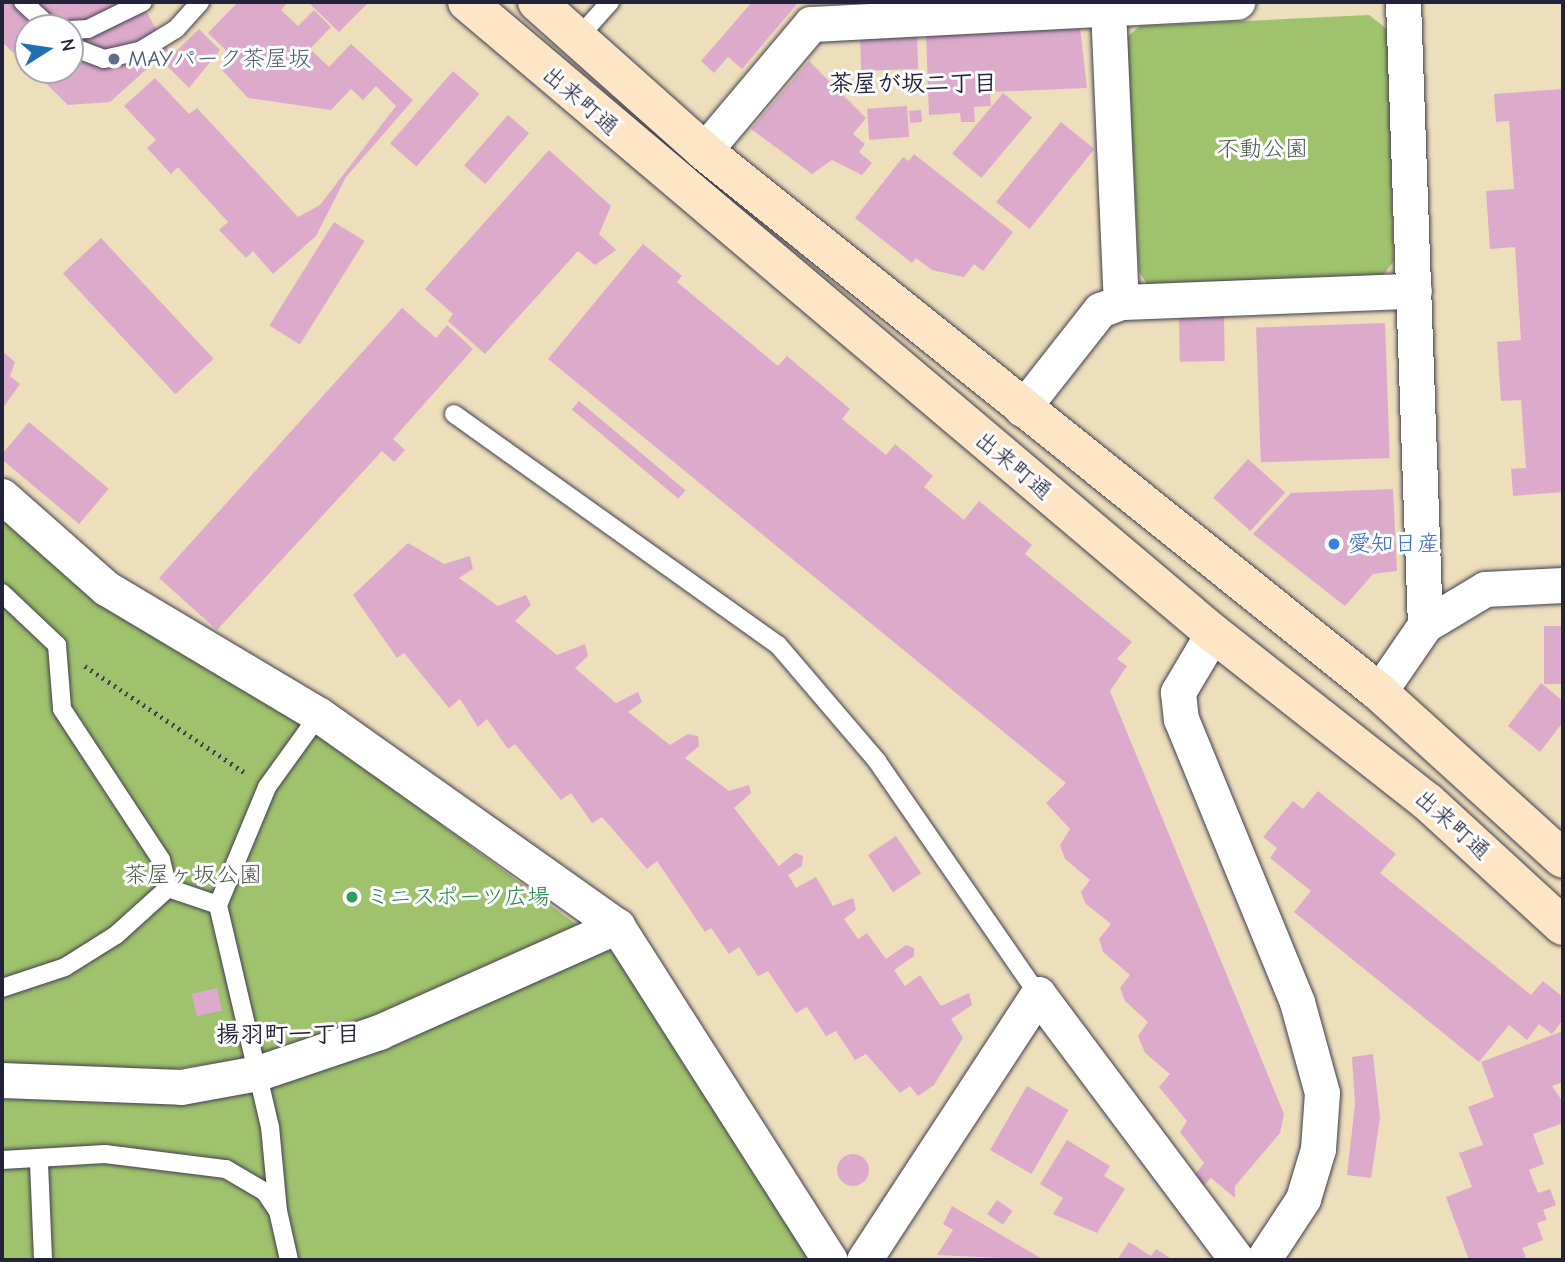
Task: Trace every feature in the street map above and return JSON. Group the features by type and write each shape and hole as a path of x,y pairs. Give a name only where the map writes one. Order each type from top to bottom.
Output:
{"main road":[{"name":"出来町通","path":"467,2 1213,634 1428,802 1563,926"},
{"name":"出来町通","path":"537,2 704,151 1022,409 1379,692 1563,859"}],"street":[{"path":"704,151 811,24 1237,2"},
{"path":"1403,2 1425,625"},
{"path":"1108,8 1121,302"},
{"path":"1022,409 1100,310 1121,302 1414,290"},
{"path":"2,496 106,588 319,715 617,926 830,1260"},
{"path":"1379,692 1425,625 1485,589 1563,585"},
{"path":"1213,634 1178,692 1181,719 1297,1002 1322,1093 1318,1149 1303,1199 1263,1260"},
{"path":"2,1080 181,1087 258,1073 379,1032 617,926"},
{"path":"864,1260 888,1228 1038,994 1237,1260"}],"lane":[{"path":"23,2 36,14"},
{"path":"84,29 142,2"},
{"path":"84,52 104,60 140,51 176,29 200,2"},
{"path":"577,39 610,2"},
{"path":"454,414 778,645 877,761 1038,994"},
{"path":"2,593 57,645 62,709 161,860 168,888"},
{"path":"289,1260 278,1210 258,1073 218,905 267,787 319,715"},
{"path":"168,888 218,905"},
{"path":"2,988 65,967 116,935 168,888"},
{"path":"2,1160 39,1163 105,1154 226,1169 265,1192 278,1210"},
{"path":"39,1163 43,1260"}],"path":[{"path":"57,645 267,787"}],"green space":[{"name":"不動公園","path":"1369,15 1388,30 1394,261 1383,275 1147,284 1139,272 1127,37 1140,26"},
{"name":"茶屋ヶ坂公園","path":"2,512 288,711 577,925 359,1022 243,1059 154,1072 2,1066"},
{"path":"603,949 623,955 811,1260 2,1260 2,1095 190,1101 255,1091 363,1055"}],"building":[{"name":"MAYパーク茶屋坂","path":"2,2 141,2 168,50 110,102 68,105 46,84 84,84 84,14 14,14 14,54 2,42"},
{"path":"238,2 288,2 281,10 298,26 314,10 331,27 310,49 329,67 351,44 413,100 346,177 316,236 273,274 253,251 246,258 219,230 228,222 178,167 171,174 147,148 156,140 124,106 155,78 189,114 197,108 298,217 320,205 396,106 376,86 363,100 351,89 331,110 248,98 222,70 231,55 208,33"},
{"path":"308,2 369,2 339,32"},
{"path":"752,2 797,4 742,69 728,57 714,73 701,61"},
{"path":"1080,28 1087,88 990,92 991,106 974,107 975,122 961,122 960,113 929,115 926,34"},
{"path":"199,29 220,50 189,88 164,63"},
{"path":"917,35 918,69 861,71 860,37"},
{"path":"809,61 866,118 853,134 865,144 859,152 872,163 862,175 832,160 812,174 751,129"},
{"path":"453,71 479,94 416,166 390,143"},
{"path":"1563,89 1563,492 1513,496 1511,469 1526,468 1521,400 1501,401 1497,342 1521,340 1515,247 1490,249 1486,191 1514,189 1509,121 1496,122 1494,94"},
{"path":"1003,93 1032,117 981,178 952,154"},
{"path":"907,106 909,137 869,140 867,109"},
{"path":"921,110 922,122 910,123 909,111"},
{"path":"508,115 529,133 485,184 464,166"},
{"path":"1061,122 1094,149 1030,229 996,202"},
{"path":"549,150 611,206 599,234 616,250 595,265 578,251 485,354 448,321 453,314 425,289"},
{"path":"914,154 1013,232 983,271 974,264 964,277 932,270 916,258 912,263 855,218 903,157 909,161"},
{"path":"334,222 365,241 300,345 269,325"},
{"path":"101,238 214,359 175,394 63,273"},
{"path":"643,244 682,276 677,282 778,366 787,356 850,409 842,419 886,455 895,444 933,476 924,487 964,520 979,501 1032,545 1025,554 1132,642 1117,659 1127,666 1110,691 1284,1114 1280,1133 1235,1186 1235,1198 1211,1178 1202,1187 1194,1176 1204,1163 1180,1132 1187,1121 1159,1087 1170,1074 1145,1053 1138,1036 1148,1022 1125,1001 1120,988 1130,975 1103,952 1099,939 1111,924 1085,903 1081,892 1090,880 1065,859 1060,845 1070,829 1046,803 1066,783 548,359"},
{"path":"402,308 436,338 447,325 473,349 393,439 405,450 394,462 382,451 217,630 159,578"},
{"path":"1224,316 1225,361 1180,362 1179,317"},
{"path":"1385,323 1390,458 1261,462 1256,328"},
{"path":"2,351 15,362 10,376 20,384 2,409"},
{"path":"579,401 685,490 678,499 572,409"},
{"path":"29,422 109,489 79,524 2,459 2,454"},
{"path":"1248,459 1285,492 1250,531 1213,498"},
{"path":"1393,489 1397,571 1373,574 1345,606 1253,534 1291,493"},
{"path":"408,543 444,564 470,556 473,569 459,578 498,606 526,595 531,605 515,621 557,655 585,644 588,656 575,668 616,703 638,692 642,702 628,712 670,745 688,734 698,736 699,746 685,758 729,791 749,785 751,793 734,808 779,866 795,853 803,856 802,866 788,875 796,888 816,877 833,906 853,898 856,910 844,919 858,939 867,933 886,959 906,945 914,948 914,956 894,970 905,986 920,975 941,1006 969,993 972,1005 951,1019 963,1038 934,1085 918,1096 910,1086 900,1093 866,1054 855,1060 836,1031 826,1036 807,1007 796,1013 768,971 758,976 739,947 729,954 711,928 705,932 657,861 647,869 602,817 592,823 571,793 561,800 515,744 508,749 487,719 478,727 460,699 449,708 404,653 397,658 353,595"},
{"path":"1544,626 1563,626 1563,684 1544,684"},
{"path":"1541,683 1563,701 1563,722 1540,752 1508,726"},
{"path":"1318,791 1396,854 1380,873 1531,995 1543,981 1563,997 1563,1020 1552,1034 1539,1024 1527,1040 1509,1025 1479,1062 1294,912 1311,891 1270,858 1277,848 1263,837 1293,801 1303,809"},
{"path":"896,836 921,873 893,892 868,855"},
{"path":"217,988 222,1010 197,1016 192,994"},
{"path":"1563,1031 1563,1082 1552,1086 1563,1102 1563,1123 1533,1134 1544,1164 1529,1170 1538,1193 1550,1189 1556,1205 1543,1210 1547,1220 1537,1223 1543,1240 1522,1248 1526,1257 1518,1260 1469,1260 1446,1197 1472,1187 1459,1153 1483,1145 1468,1107 1494,1097 1481,1062"},
{"path":"1373,1054 1380,1118 1371,1178 1347,1175 1355,1104 1352,1057"},
{"path":"1027,1086 1069,1110 1032,1174 990,1150"},
{"path":"1067,1140 1110,1166 1104,1176 1125,1189 1097,1233 1053,1214 1063,1198 1040,1184"},
{"path":"853,1154 864,1159 869,1170 864,1181 853,1186 842,1181 837,1170 842,1159"},
{"path":"997,1200 1013,1211 1003,1225 987,1214"},
{"path":"952,1206 1044,1260 937,1255 953,1230 943,1224"},
{"path":"1129,1242 1151,1256 1156,1249 1173,1260 1117,1260"}],"place":[{"name":"MAYパーク茶屋坂","path":"114,59"},
{"name":"愛知日産","path":"1334,544"},
{"name":"ミニスポーツ広場","path":"352,897"}],"district":[{"name":"茶屋が坂二丁目","path":"913,84"},
{"name":"揚羽町一丁目","path":"288,1035"}]}
